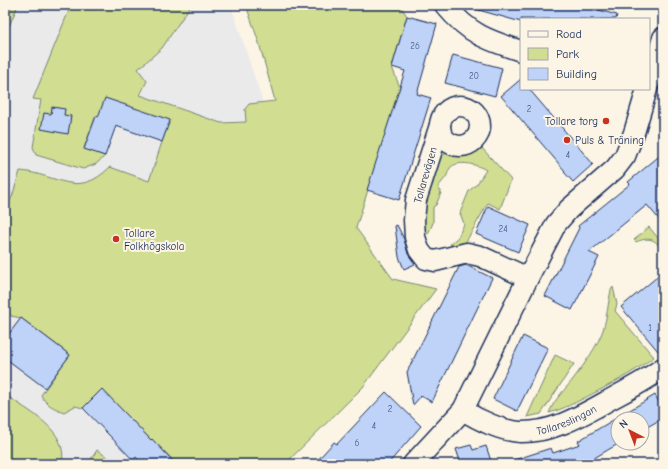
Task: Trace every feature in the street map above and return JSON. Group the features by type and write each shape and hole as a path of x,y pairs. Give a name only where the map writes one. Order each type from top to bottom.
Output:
{"street":[{"path":"445,5 460,21 484,38 520,50"},
{"path":"650,80 663,38"},
{"path":"413,464 463,410 556,224 569,209 615,169 625,156 634,133 647,90"},
{"name":"Tollarevägen","path":"440,125 416,200 414,220 415,237 419,250 426,259 435,261 467,253 480,256 528,278"},
{"name":"Tollareslingan","path":"463,410 476,418 510,431 520,432 543,430 568,422 640,383 663,368"}],"shaded area":[{"name":"Tollare Folkhögskola","path":"5,5 231,5 263,103 249,104 245,109 246,122 221,123 194,439 189,464 5,464"}],"green space":[{"path":"5,5 18,5 5,36"},
{"path":"71,5 191,5 162,48 138,69 147,81 140,95 221,123 246,122 245,109 249,104 275,101 259,43 246,5 400,5 407,16 392,67 400,88 356,228 393,279 436,289 363,387 285,464 189,464 189,461 186,464 165,464 171,458 152,439 151,440 102,390 83,408 75,406 64,412 48,404 41,395 70,355 21,318 11,316 5,306 5,210 12,197 20,171 77,184 87,182 98,177 110,167 149,181 169,121 96,116 84,148 105,156 96,164 83,169 36,155 33,147 41,100 33,99"},
{"path":"481,147 511,180 500,209 488,203 463,247 450,244 458,237 464,224 460,213 469,191 477,184 486,170 478,166 463,163 454,165 450,168 446,177 438,187 441,193 436,205 433,207 433,223 428,234 423,228 425,202 433,183 438,162 442,155 464,152 471,155"},
{"path":"649,227 663,244 663,258 658,244 653,240 650,239 636,242 634,240"},
{"path":"613,287 617,304 615,311 654,357 634,371 607,386 569,406 549,413 557,398 582,367 597,343 604,325 611,290"},
{"path":"555,355 574,364 541,414 527,417"},
{"path":"5,394 35,415 53,431 63,452 62,464 5,464"},
{"path":"97,450 117,464 88,464"}],"building":[{"path":"475,5 581,5 617,15 616,18 520,18 520,22 475,9"},
{"path":"407,16 437,24 417,94 431,98 399,200 367,190 405,71 392,67"},
{"path":"453,55 502,68 495,96 445,83"},
{"path":"520,80 520,90 530,90 593,164 573,182 501,96"},
{"path":"105,98 170,120 162,142 116,126 105,156 84,149 96,116 98,117"},
{"path":"52,107 65,109 64,115 71,116 68,134 41,129 44,113 51,114"},
{"path":"663,153 663,224 647,205 589,252 599,257 572,310 545,296 579,228 578,226 630,184 628,182"},
{"path":"488,206 530,225 518,252 476,234"},
{"path":"397,225 404,239 408,254 415,264 404,269 399,257 395,226"},
{"path":"466,265 492,278 432,402 421,396 413,405 407,372 459,267"},
{"path":"663,272 663,357 621,307"},
{"path":"21,318 70,355 45,388 5,358 5,339"},
{"path":"523,336 548,348 517,411 493,399"},
{"path":"102,389 176,464 142,464 136,457 133,460 83,408"},
{"path":"386,392 421,426 388,464 314,464 334,442 337,444"},
{"path":"655,395 663,409 663,418 650,425 650,411 628,411"},
{"path":"610,422 610,449 584,464 508,464 508,462 551,448 553,453 580,444 578,441"},
{"path":"471,445 473,450 486,446 492,464 461,464 456,449"}],"place":[{"name":"Tollare torg","path":"606,121"},
{"name":"Puls & Träning","path":"567,140"},
{"name":"Tollare Folkhögskola","path":"116,239"}]}
